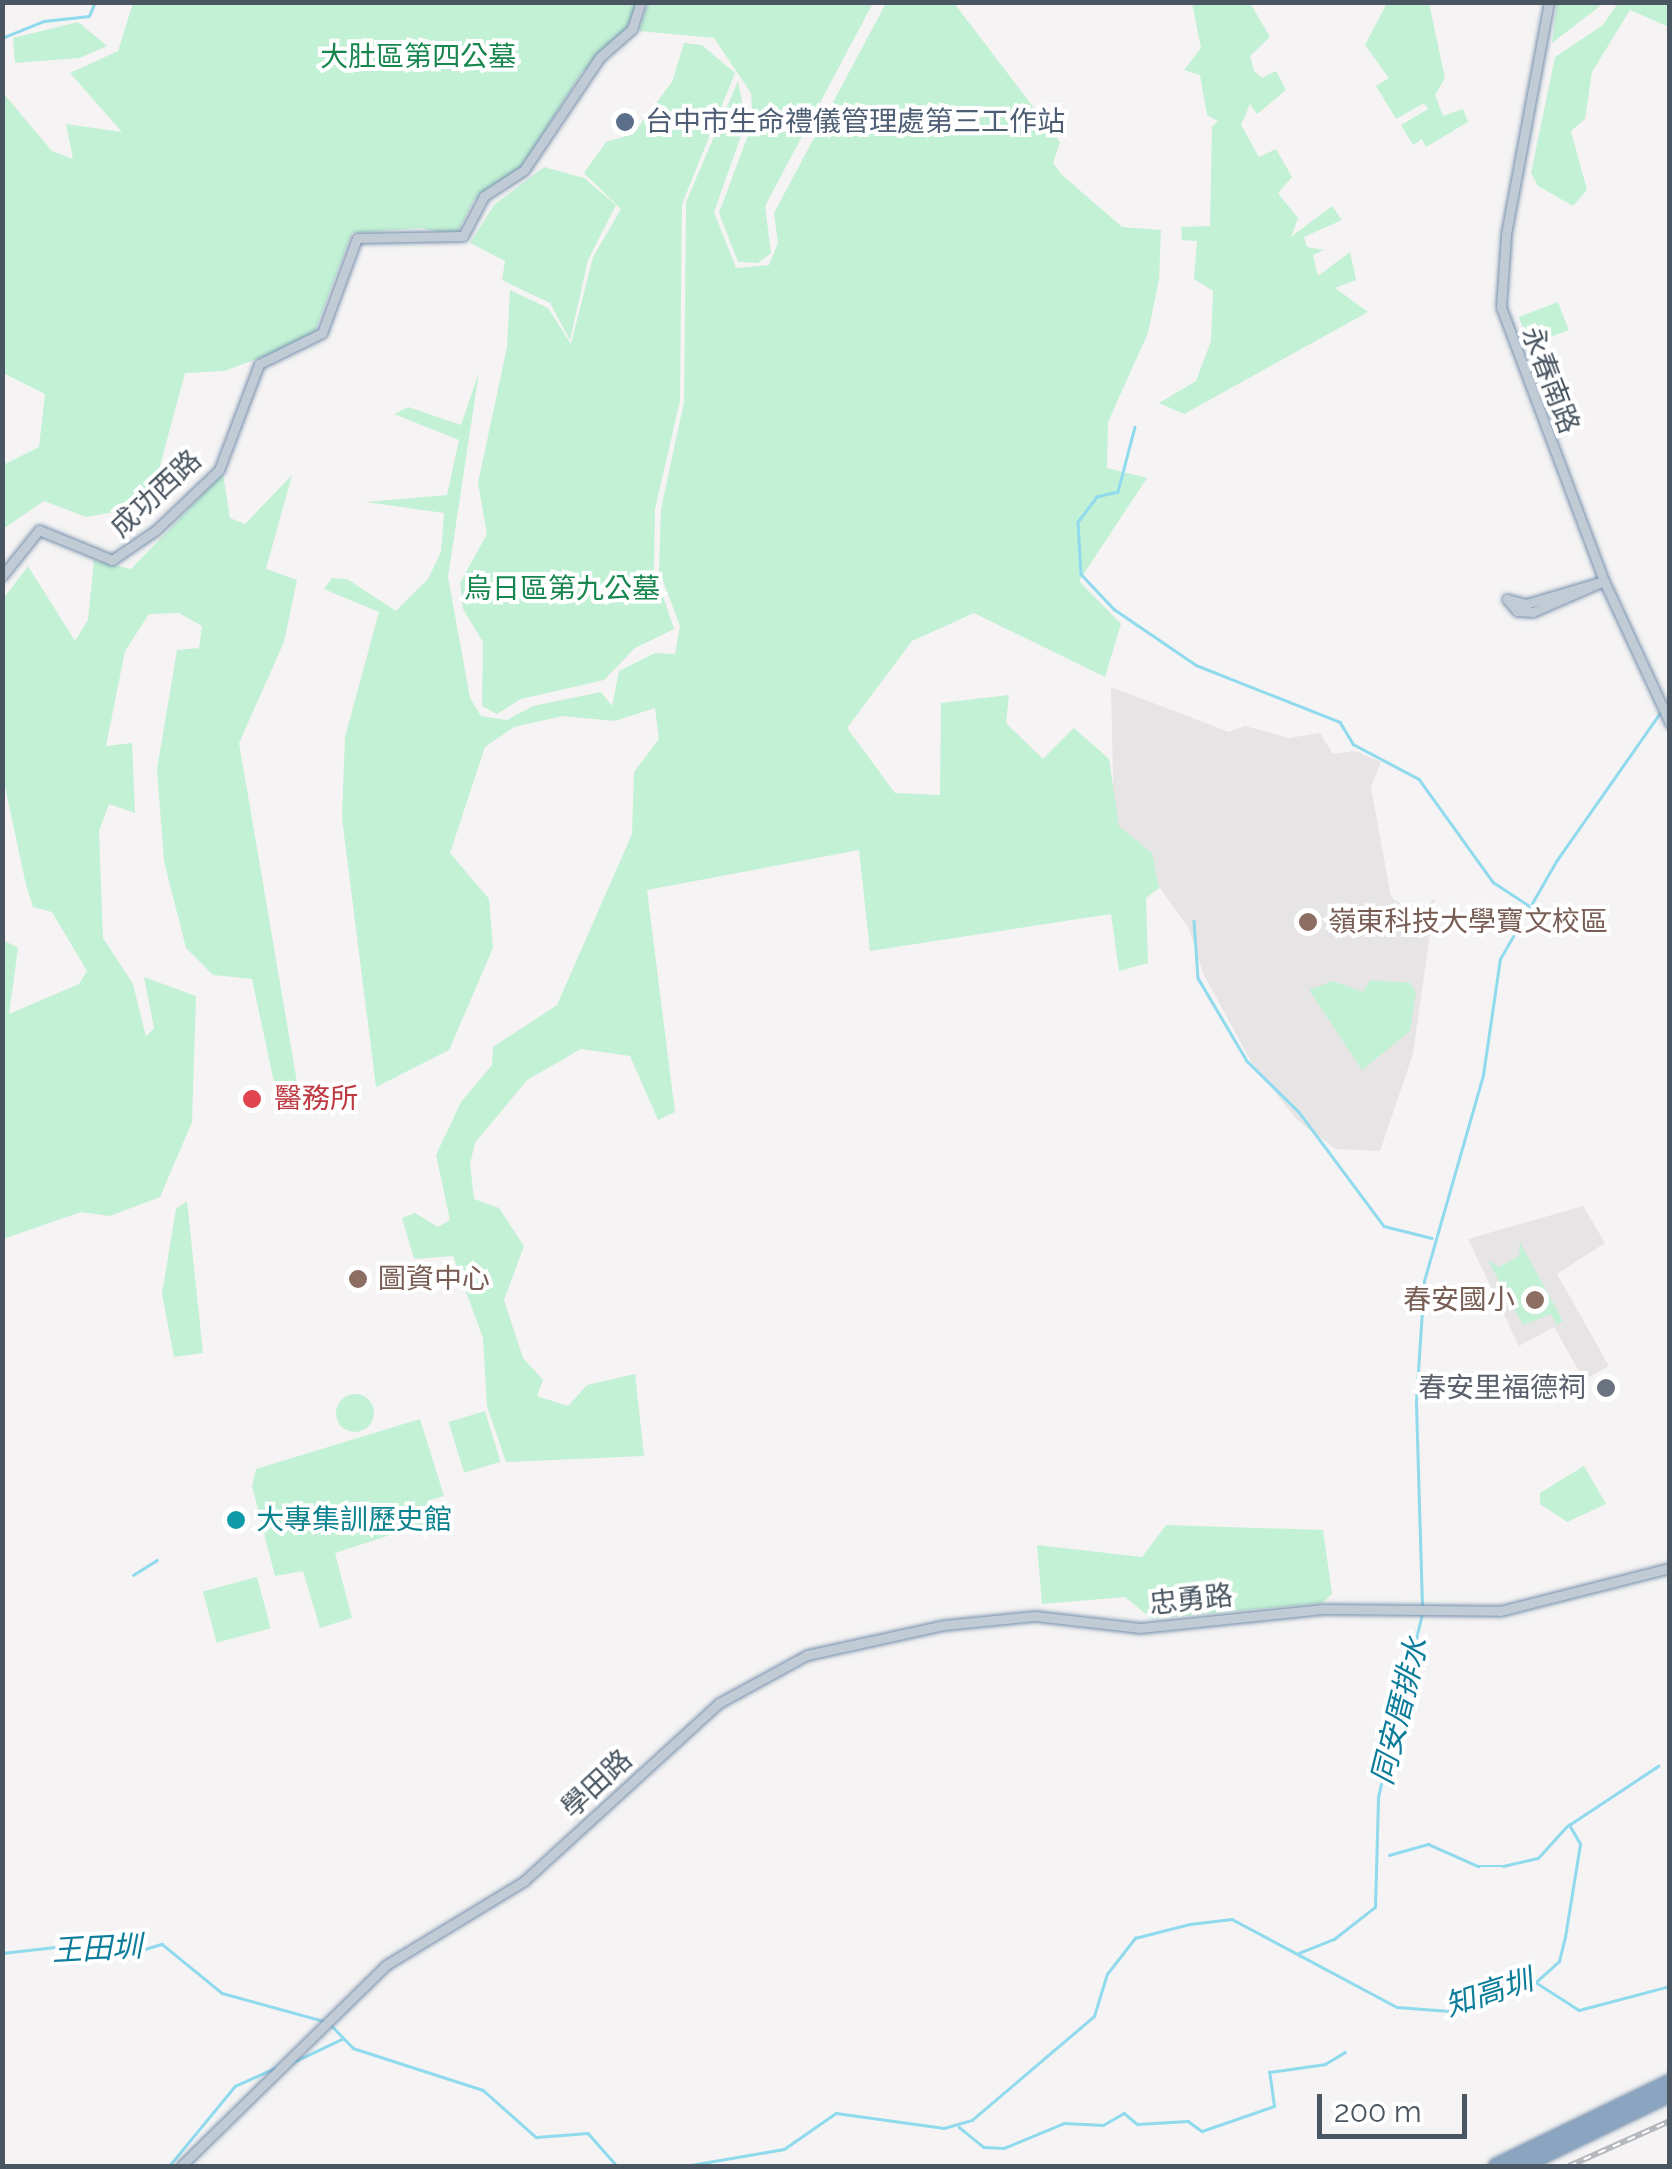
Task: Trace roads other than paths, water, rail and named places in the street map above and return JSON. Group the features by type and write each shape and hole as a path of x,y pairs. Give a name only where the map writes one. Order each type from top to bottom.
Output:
{"highway":[{"path":"1496,2166 1670,2082"},
{"path":"1522,2166 1670,2094"}],"street":[{"name":"成功西路","path":"2,576 40,530 112,560 156,530 219,470 259,364 322,333 357,238 463,236 484,196 524,170 600,57 632,28 641,2"},
{"name":"永春南路","path":"1548,2 1506,235 1501,308 1604,581 1668,719"},
{"path":"1604,581 1534,612 1516,611 1507,599 1526,604 1604,581"},
{"name":"忠勇路","path":"977,1620 1046,1616 1140,1628 1323,1608 1411,1614 1512,1609 1670,1568"},
{"name":"學田路","path":"182,2166 386,1965 545,1864 719,1703 830,1647 977,1620"}],"waterway":[{"path":"2,38 44,21 89,16 95,2"},
{"path":"1135,427 1118,492 1097,497 1078,522 1081,574 1114,609 1196,665 1340,722 1353,744 1419,779 1493,882 1528,905"},
{"name":"同安厝排水","path":"1422,1606 1416,1401 1424,1281 1483,1075 1500,959 1557,860 1660,713"},
{"path":"1194,921 1198,978 1247,1061 1299,1112 1384,1226 1432,1238"},
{"path":"133,1575 157,1560"},
{"name":"同安厝排水","path":"1299,1953 1334,1939 1375,1907 1378,1797 1422,1614"},
{"name":"同安厝排水","path":"685,2166 784,2149 836,2113 944,2128 972,2120 1094,2016 1107,1974 1135,1938 1190,1924 1232,1919 1397,2007 1449,2011 1524,1979 1536,1982 1559,1961 1565,1937 1580,1844 1569,1825 1658,1766"},
{"path":"1389,1855 1428,1844 1478,1866 1503,1866 1538,1858 1567,1826"},
{"name":"王田圳","path":"2,1953 73,1945 132,1953 162,1944 222,1993 324,2021"},
{"name":"知高圳","path":"1537,1983 1579,2010 1670,1986"},
{"name":"同安厝排水","path":"331,2025 353,2048 483,2090 536,2137 588,2133 617,2166"},
{"path":"287,2065 342,2039"},
{"path":"959,2127 984,2147 1004,2148 1064,2123 1103,2125 1124,2113 1137,2124 1188,2121 1202,2131 1274,2106 1269,2072 1325,2064 1345,2052"},
{"name":"同安厝排水","path":"169,2166 235,2086 275,2068"},
{"name":"同安厝排水","path":"66,2166 84,2166"},
{"name":"王田圳","path":"797,2166 809,2166"}],"railway":[{"path":"1569,2166 1670,2121"}],"place":[{"name":"台中市生命禮儀管理處第三工作站","path":"625,122"},
{"name":"嶺東科技大學寶文校區","path":"1308,922"},
{"name":"醫務所","path":"252,1099"},
{"name":"圖資中心","path":"358,1279"},
{"name":"春安國小","path":"1535,1300"},
{"name":"春安里福德祠","path":"1606,1388"},
{"name":"大專集訓歷史館","path":"236,1520"}],"park label":[{"name":"大肚區第四公墓","path":"418,57"},
{"name":"烏日區第九公墓","path":"562,589"}]}
